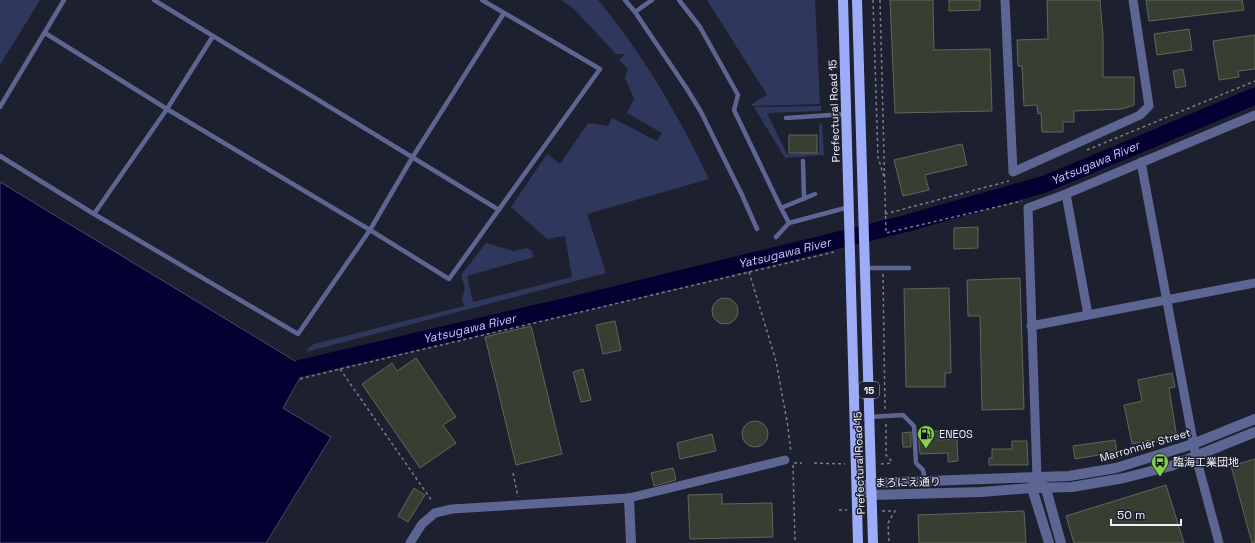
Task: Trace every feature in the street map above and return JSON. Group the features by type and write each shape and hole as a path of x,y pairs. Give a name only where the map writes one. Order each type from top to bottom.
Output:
{"main road":[{"name":"Prefectural Road 15","path":"843,0 858,543"},
{"name":"Prefectural Road 15","path":"857,0 873,543"}],"street":[{"path":"1005,0 1013,172 1140,115 1149,106 1133,0"},
{"path":"1049,543 1032,488 1037,477 1028,208 1066,194 1255,115"},
{"path":"1142,162 1193,444 1219,543"},
{"path":"1066,194 1088,315"},
{"path":"1032,326 1255,283"},
{"name":"Marronnier Street","path":"1037,477 1069,476 1116,468 1193,444 1255,419"},
{"path":"1046,489 1072,487 1124,478 1171,466 1255,432"},
{"path":"410,543 422,524 435,513 452,509 629,498 789,462"},
{"path":"1037,477 1046,489 1061,543"},
{"name":"まろにえ通り","path":"857,488 872,483 1037,477"},
{"name":"まろにえ通り","path":"857,488 872,495 981,492 1032,488 1046,489"},
{"path":"629,498 631,543"}],"lane":[{"path":"0,107 64,0"},
{"path":"154,0 499,210"},
{"path":"45,33 167,110 370,230 448,279 600,69 482,0"},
{"path":"624,0 635,12 701,112 757,229"},
{"path":"635,12 652,0"},
{"path":"679,0 700,27 738,95 734,110 789,223"},
{"path":"0,156 94,214 298,334 370,230 412,158 504,13"},
{"path":"94,214 167,110 213,36"},
{"path":"786,118 846,114"},
{"path":"803,161 804,199"},
{"path":"781,208 815,194"},
{"path":"776,237 789,223 849,207"},
{"path":"865,268 909,268"},
{"path":"869,417 903,415 914,426 916,463 923,470 925,481"}],"path":[{"path":"873,0 878,157 885,179"},
{"path":"880,0 886,234 1023,201"},
{"path":"300,379 834,252"},
{"path":"750,272 776,361 788,427 795,543"},
{"path":"882,277 885,405"},
{"path":"340,369 432,501"},
{"path":"886,426 886,455 893,463"},
{"path":"789,462 802,463"},
{"path":"814,463 838,464"},
{"path":"514,473 518,497"},
{"path":"839,510 849,510"},
{"path":"880,511 895,511 888,523 889,543"}],"shaded area":[{"path":"1,0 40,0 0,65 0,2"},
{"path":"561,0 598,0 630,42 659,86 673,109 709,179 587,214 606,273 306,352 308,348 314,344 464,306 462,299 465,288 461,275 486,243 513,251 527,248 532,251 534,257 467,276 473,302 572,277 565,236 547,239 511,207 547,154 560,164 588,123 608,126 612,118 657,141 662,133 627,113 634,99 625,78 628,69 619,60 625,54 616,54 573,8"},
{"path":"707,0 815,0 820,104 752,106 752,104 767,95"},
{"path":"821,106 821,111 767,113 787,154 819,152 819,125 822,124 824,155 785,158 754,107"},
{"path":"0,182 300,364 301,376 283,408 331,437 266,543 0,543"}],"building":[{"path":"890,0 933,0 934,50 990,49 992,111 895,113"},
{"path":"949,0 980,0 980,10 949,11"},
{"path":"1047,0 1100,0 1103,36 1103,77 1134,77 1134,105 1122,109 1074,111 1074,122 1063,122 1063,132 1042,132 1041,113 1038,114 1037,105 1024,106 1022,66 1018,66 1017,40 1048,39"},
{"path":"1146,0 1242,0 1244,10 1149,21"},
{"path":"1189,29 1192,50 1157,55 1154,34"},
{"path":"1255,35 1255,69 1238,71 1239,77 1219,80 1213,41"},
{"path":"1183,69 1186,86 1176,88 1173,71"},
{"path":"789,135 817,135 817,153 789,153"},
{"path":"962,144 967,165 925,175 929,190 903,196 894,160"},
{"path":"978,227 978,248 954,249 954,228"},
{"path":"1020,278 1024,409 982,410 980,316 968,316 967,280"},
{"path":"949,288 951,373 945,373 945,387 906,387 904,289"},
{"path":"725,298 735,301 738,311 735,321 725,324 715,321 712,311 715,301"},
{"path":"615,321 621,350 603,354 596,325"},
{"path":"531,326 562,454 516,465 485,337"},
{"path":"416,358 456,417 443,425 456,443 420,468 362,384 392,363 397,371"},
{"path":"583,369 591,400 581,402 573,372"},
{"path":"1172,373 1175,387 1169,388 1177,438 1151,443 1151,440 1132,444 1124,405 1142,401 1138,380"},
{"path":"755,421 765,424 768,434 765,444 755,447 745,444 742,434 745,424"},
{"path":"939,431 939,440 957,439 958,461 948,462 948,453 920,454 918,432"},
{"path":"911,432 911,447 903,447 902,433"},
{"path":"712,434 716,451 680,459 677,443"},
{"path":"1115,440 1117,452 1075,459 1073,446"},
{"path":"1012,441 1027,441 1028,465 989,465 989,458 992,458 992,449 1012,449"},
{"path":"1255,459 1255,543 1252,543 1231,466"},
{"path":"673,468 676,480 654,486 651,473"},
{"path":"1166,485 1184,543 1074,543 1066,516"},
{"path":"414,488 425,495 408,522 398,516"},
{"path":"722,494 722,504 772,503 773,537 690,539 688,495"},
{"path":"1024,511 1026,543 919,543 918,515"}],"waterway":[{"name":"Yatsugawa River","path":"301,368 597,299 904,224 1045,184 1255,96"}],"place":[{"name":"ENEOS","path":"926,449"},
{"name":"臨海工業団地","path":"1160,477"}]}
